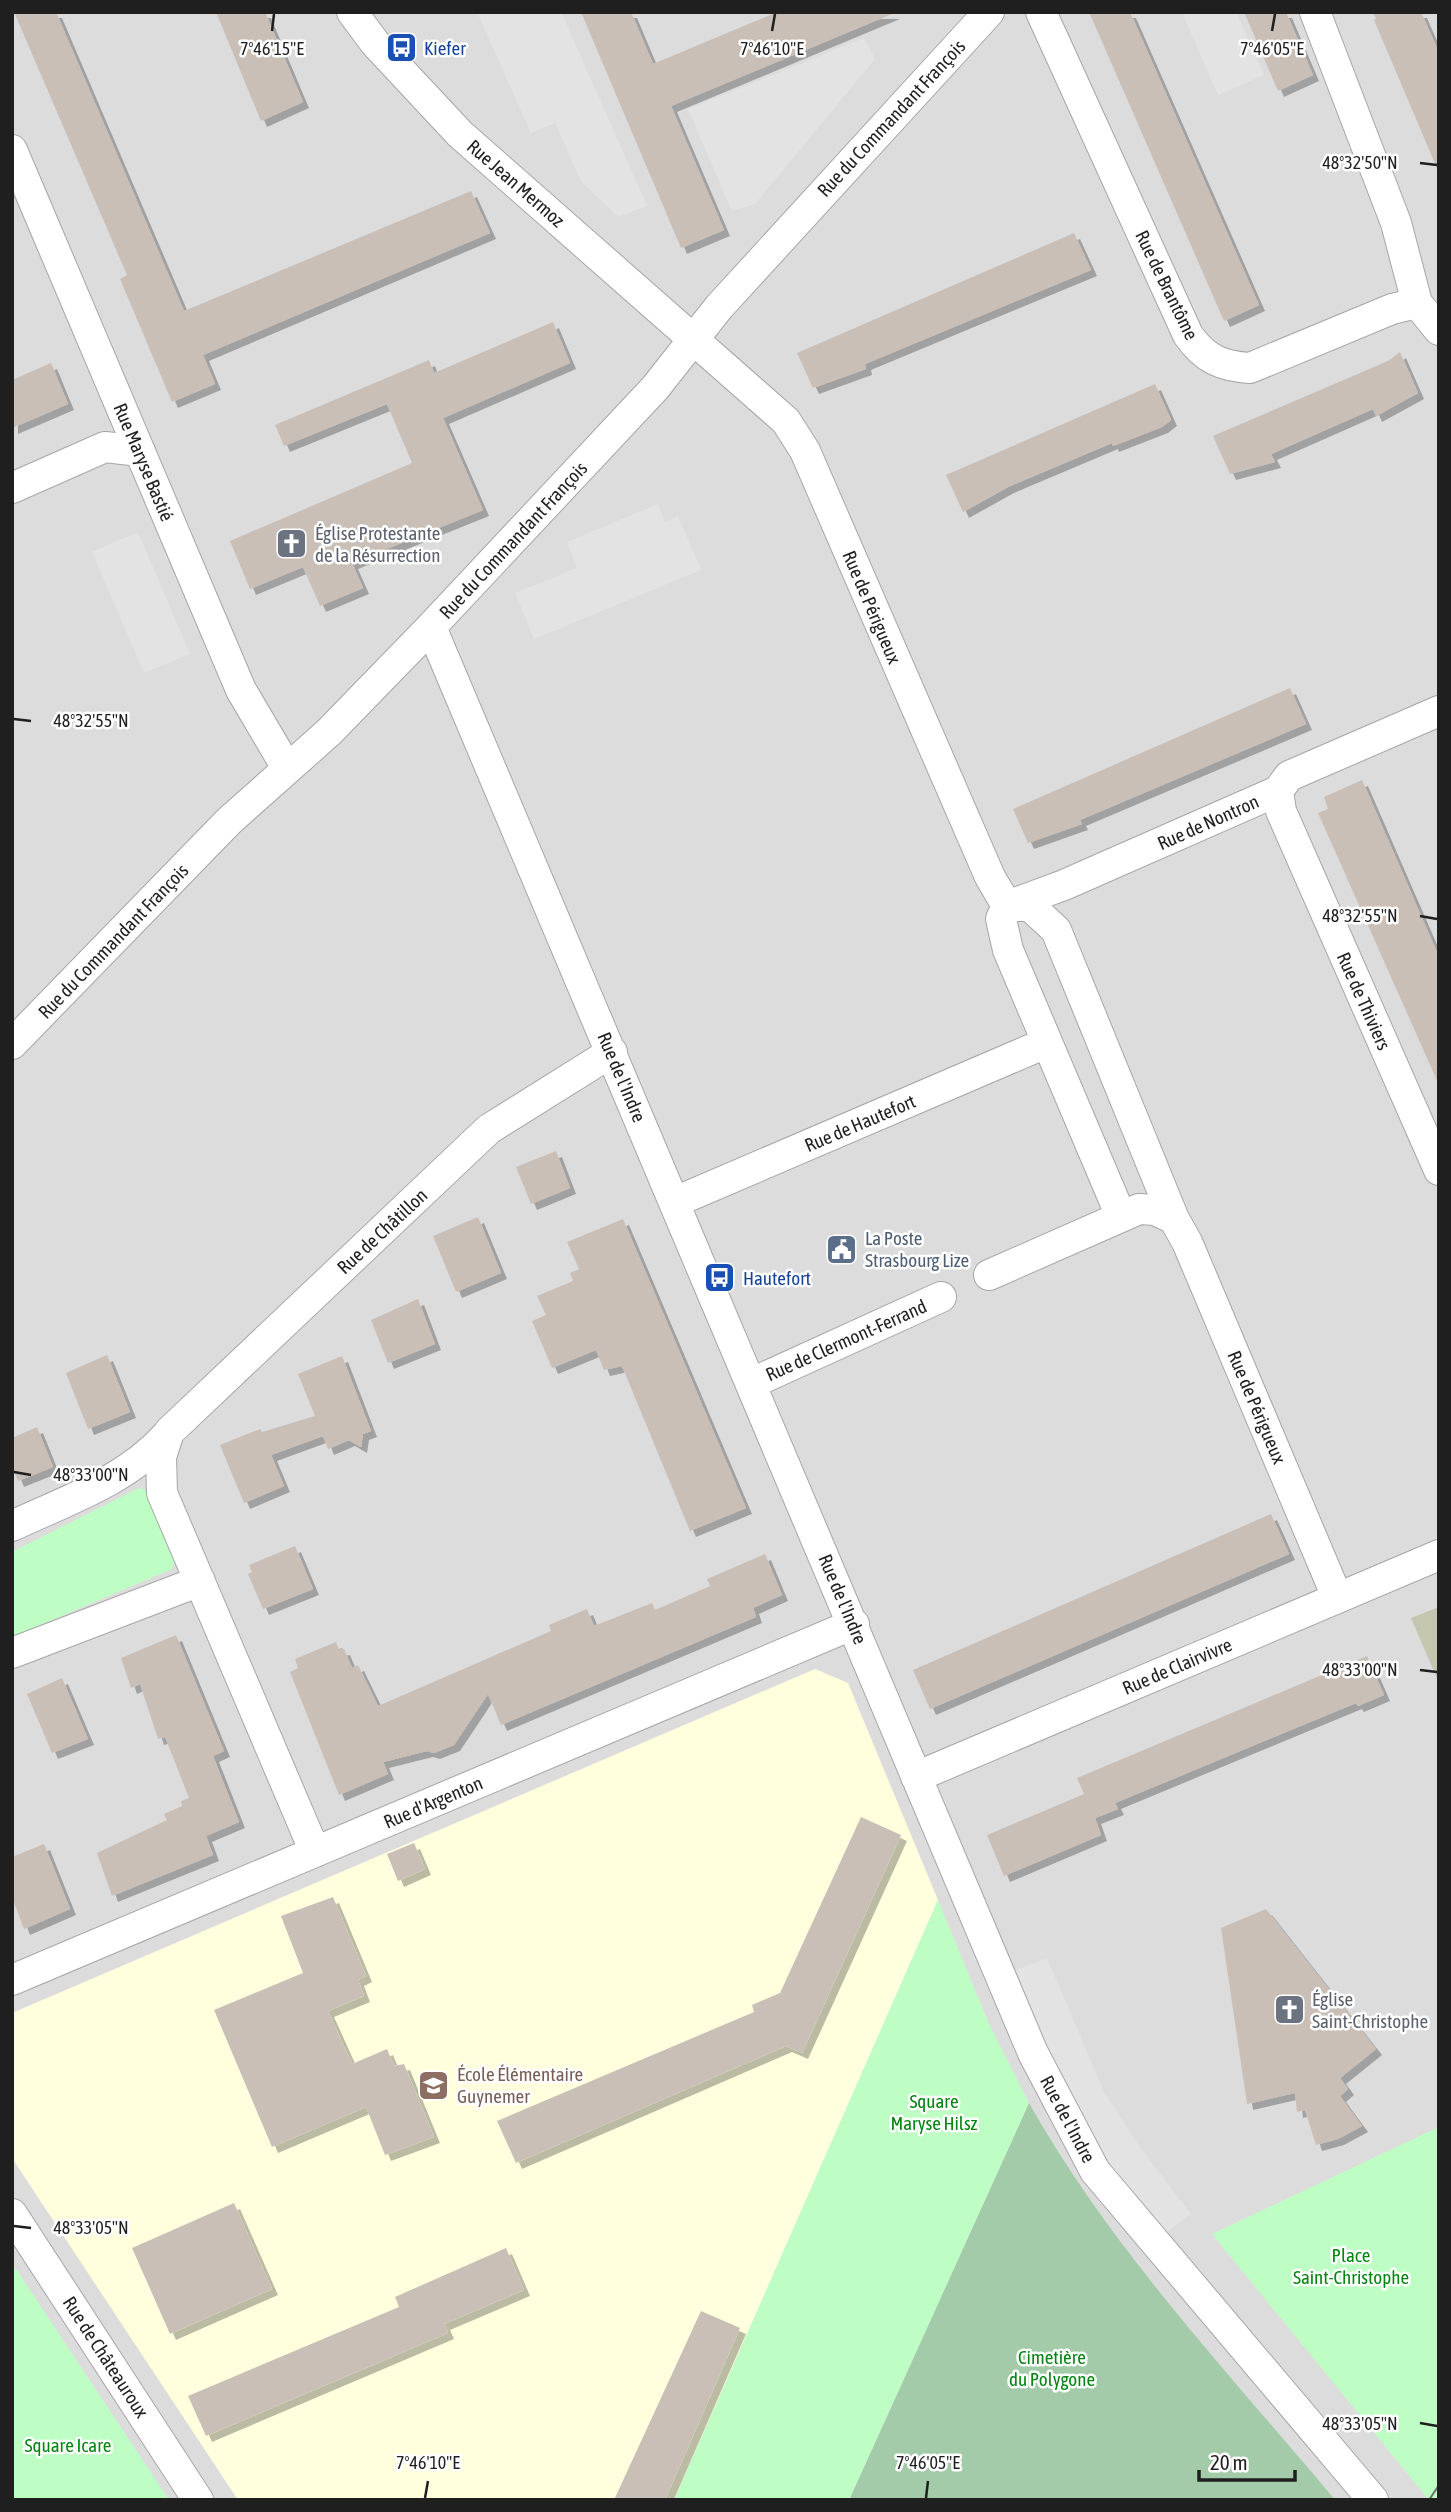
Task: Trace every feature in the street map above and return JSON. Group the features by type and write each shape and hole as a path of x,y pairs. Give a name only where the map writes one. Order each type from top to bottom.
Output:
{"street":[{"name":"Rue Jean Mermoz","path":"352,12 375,43 460,134 695,338"},
{"name":"Rue du Commandant François","path":"12,1044 229,821 329,732 431,627 655,388 762,258 989,12"},
{"name":"Rue de Brantôme","path":"1041,12 1188,335 1212,360 1228,367 1250,368 1392,309 1418,303"},
{"path":"1315,12 1396,223 1418,303 1439,330"},
{"name":"Rue Maryse Bastié","path":"12,150 241,690 286,768"},
{"name":"Rue de Périgueux","path":"695,338 763,398 797,437 990,877 1007,906 1030,906 1056,930 1174,1219 1186,1241 1337,1597"},
{"path":"12,488 105,447 140,451"},
{"name":"Rue de l'Indre","path":"431,627 1033,2053 1095,2171 1373,2500"},
{"name":"Rue de Nontron","path":"1007,906 1064,885 1278,792 1289,776 1439,711"},
{"name":"Rue de Thiviers","path":"1278,792 1281,811 1439,1170"},
{"path":"1007,906 1001,919 1003,933 1046,1043 1121,1214"},
{"name":"Rue de Hautefort","path":"675,1202 1046,1043"},
{"name":"Rue de Châtillon","path":"12,1526 121,1475 148,1456 169,1432 489,1129 612,1052"},
{"path":"989,1275 1121,1214 1139,1209 1155,1210 1174,1219"},
{"name":"Rue de Clermont-Ferrand","path":"752,1383 941,1297"},
{"path":"169,1432 161,1457 162,1493 315,1852"},
{"name":"Rue de Clairvivre","path":"916,1777 1439,1555"},
{"path":"12,1653 200,1581"},
{"name":"Rue d'Argenton","path":"12,1980 853,1625"},
{"name":"Rue de Châteauroux","path":"12,2214 198,2500"}],"shaded area":[{"path":"12,12 1439,12 1439,2500 12,2500"},
{"path":"477,12 561,12 647,206 618,217 581,181 555,123 531,133"},
{"path":"1182,12 1236,12 1264,75 1218,95"},
{"path":"864,38 875,59 755,204 732,211 688,109"},
{"path":"658,504 665,522 678,516 701,570 534,639 515,593 577,568 567,542"},
{"path":"138,532 190,654 144,673 92,552"},
{"path":"1439,1607 1439,1683 1411,1618"},
{"name":"École Élémentaire Guynemer","path":"815,1669 848,1683 938,1900 674,2500 238,2500 12,2158 12,2013"},
{"path":"1047,1958 1104,2092 1139,2146 1191,2214 1154,2242 1095,2171 1001,1976"}],"green space":[{"path":"139,1488 147,1491 175,1559 172,1569 12,1637 12,1552"},
{"name":"Square Maryse Hilsz","path":"938,1900 989,2024 1029,2103 849,2500 674,2500"},
{"name":"Cimetière du Polygone","path":"1029,2103 1096,2209 1134,2259 1335,2500 849,2500"},
{"name":"Place Saint-Christophe","path":"1439,2127 1439,2500 1429,2500 1212,2234"},
{"name":"Square Icare","path":"12,2263 169,2500 12,2500"}],"building":[{"path":"14,12 56,12 184,311 471,191 490,233 203,355 215,384 172,402 120,279 127,275"},
{"path":"216,12 265,12 303,102 261,121"},
{"path":"581,12 631,12 653,64 777,12 894,13 671,106 724,230 681,248"},
{"path":"1089,12 1130,12 1259,305 1224,321"},
{"path":"1244,12 1286,12 1313,75 1278,91"},
{"path":"1373,12 1421,12 1439,53 1439,173 1374,20 1376,19"},
{"path":"1074,233 1091,270 865,364 866,369 813,388 797,353"},
{"path":"553,322 570,363 443,418 483,510 352,563 363,588 320,606 303,567 250,589 230,541 412,463 387,404 284,446 275,425 429,360 434,373"},
{"path":"1400,352 1418,393 1376,416 1373,409 1271,454 1275,462 1230,474 1213,436 1388,361"},
{"path":"51,363 68,404 12,428 12,380"},
{"path":"1155,384 1171,420 1162,427 1113,446 1112,443 1008,487 963,512 946,475"},
{"path":"1290,688 1306,724 1080,820 1082,824 1028,843 1013,809"},
{"path":"1362,780 1439,957 1439,1085 1318,813 1328,809 1324,797"},
{"path":"556,1151 570,1188 531,1204 516,1167"},
{"path":"478,1217 501,1273 456,1292 433,1236"},
{"path":"623,1219 746,1508 690,1531 622,1366 604,1370 596,1350 552,1368 532,1321 546,1315 537,1296 573,1281 570,1273 579,1269 567,1242"},
{"path":"418,1299 435,1344 388,1363 371,1320"},
{"path":"107,1355 130,1412 88,1429 66,1373"},
{"path":"342,1356 371,1431 363,1434 361,1447 349,1440 328,1449 323,1436 271,1455 284,1486 244,1503 220,1445 260,1429 262,1432 315,1416 298,1374"},
{"path":"37,1427 53,1467 18,1481 12,1466 12,1438"},
{"path":"1271,1514 1289,1554 930,1709 913,1670"},
{"path":"295,1546 313,1589 263,1609 248,1574 252,1572 249,1565"},
{"path":"765,1554 782,1595 753,1608 756,1617 501,1725 488,1694 454,1745 434,1753 427,1751 383,1762 388,1774 339,1795 290,1672 298,1668 295,1659 336,1642 339,1650 344,1649 352,1668 358,1665 378,1706 551,1631 549,1625 587,1609 594,1626 652,1603 655,1610 710,1586 707,1579"},
{"path":"176,1635 224,1751 213,1756 239,1822 206,1836 213,1855 112,1896 97,1853 167,1820 164,1814 182,1806 181,1801 189,1798 165,1737 158,1739 140,1684 131,1688 121,1658"},
{"path":"1367,1656 1384,1695 1358,1706 1356,1703 1115,1803 1118,1809 1095,1818 1101,1835 1004,1876 987,1835 1084,1794 1077,1778"},
{"path":"62,1678 88,1739 52,1753 27,1694"},
{"path":"861,1817 901,1835 802,2053 786,2046 516,2163 497,2121 754,2012 752,2005 780,1993"},
{"path":"414,1843 425,1869 398,1881 387,1854"},
{"path":"44,1844 70,1909 24,1929 12,1897 12,1857"},
{"path":"333,1897 366,1976 358,1980 364,1996 328,2011 352,2064 387,2049 394,2066 404,2064 434,2137 385,2155 366,2107 272,2147 214,2010 303,1973 281,1916"},
{"name":"Église Saint-Christophe","path":"1266,1909 1376,2049 1340,2078 1348,2089 1340,2096 1362,2126 1338,2139 1316,2145 1305,2110 1297,2112 1295,2093 1247,2104 1221,1928"},
{"path":"234,2203 272,2289 170,2334 132,2248"},
{"path":"506,2248 524,2290 444,2324 448,2333 206,2436 188,2396 399,2307 395,2297"},
{"path":"701,2311 740,2328 665,2500 614,2500"}],"tram line":[{"path":"1429,2500 1439,2485"}],"place":[{"name":"Kiefer","path":"401,48"},
{"name":"Église Protestante de la Résurrection","path":"292,544"},
{"name":"La Poste Strasbourg Lize","path":"842,1249"},
{"name":"Hautefort","path":"720,1278"},
{"name":"Église Saint-Christophe","path":"1289,2010"},
{"name":"École Élémentaire Guynemer","path":"434,2085"}]}
